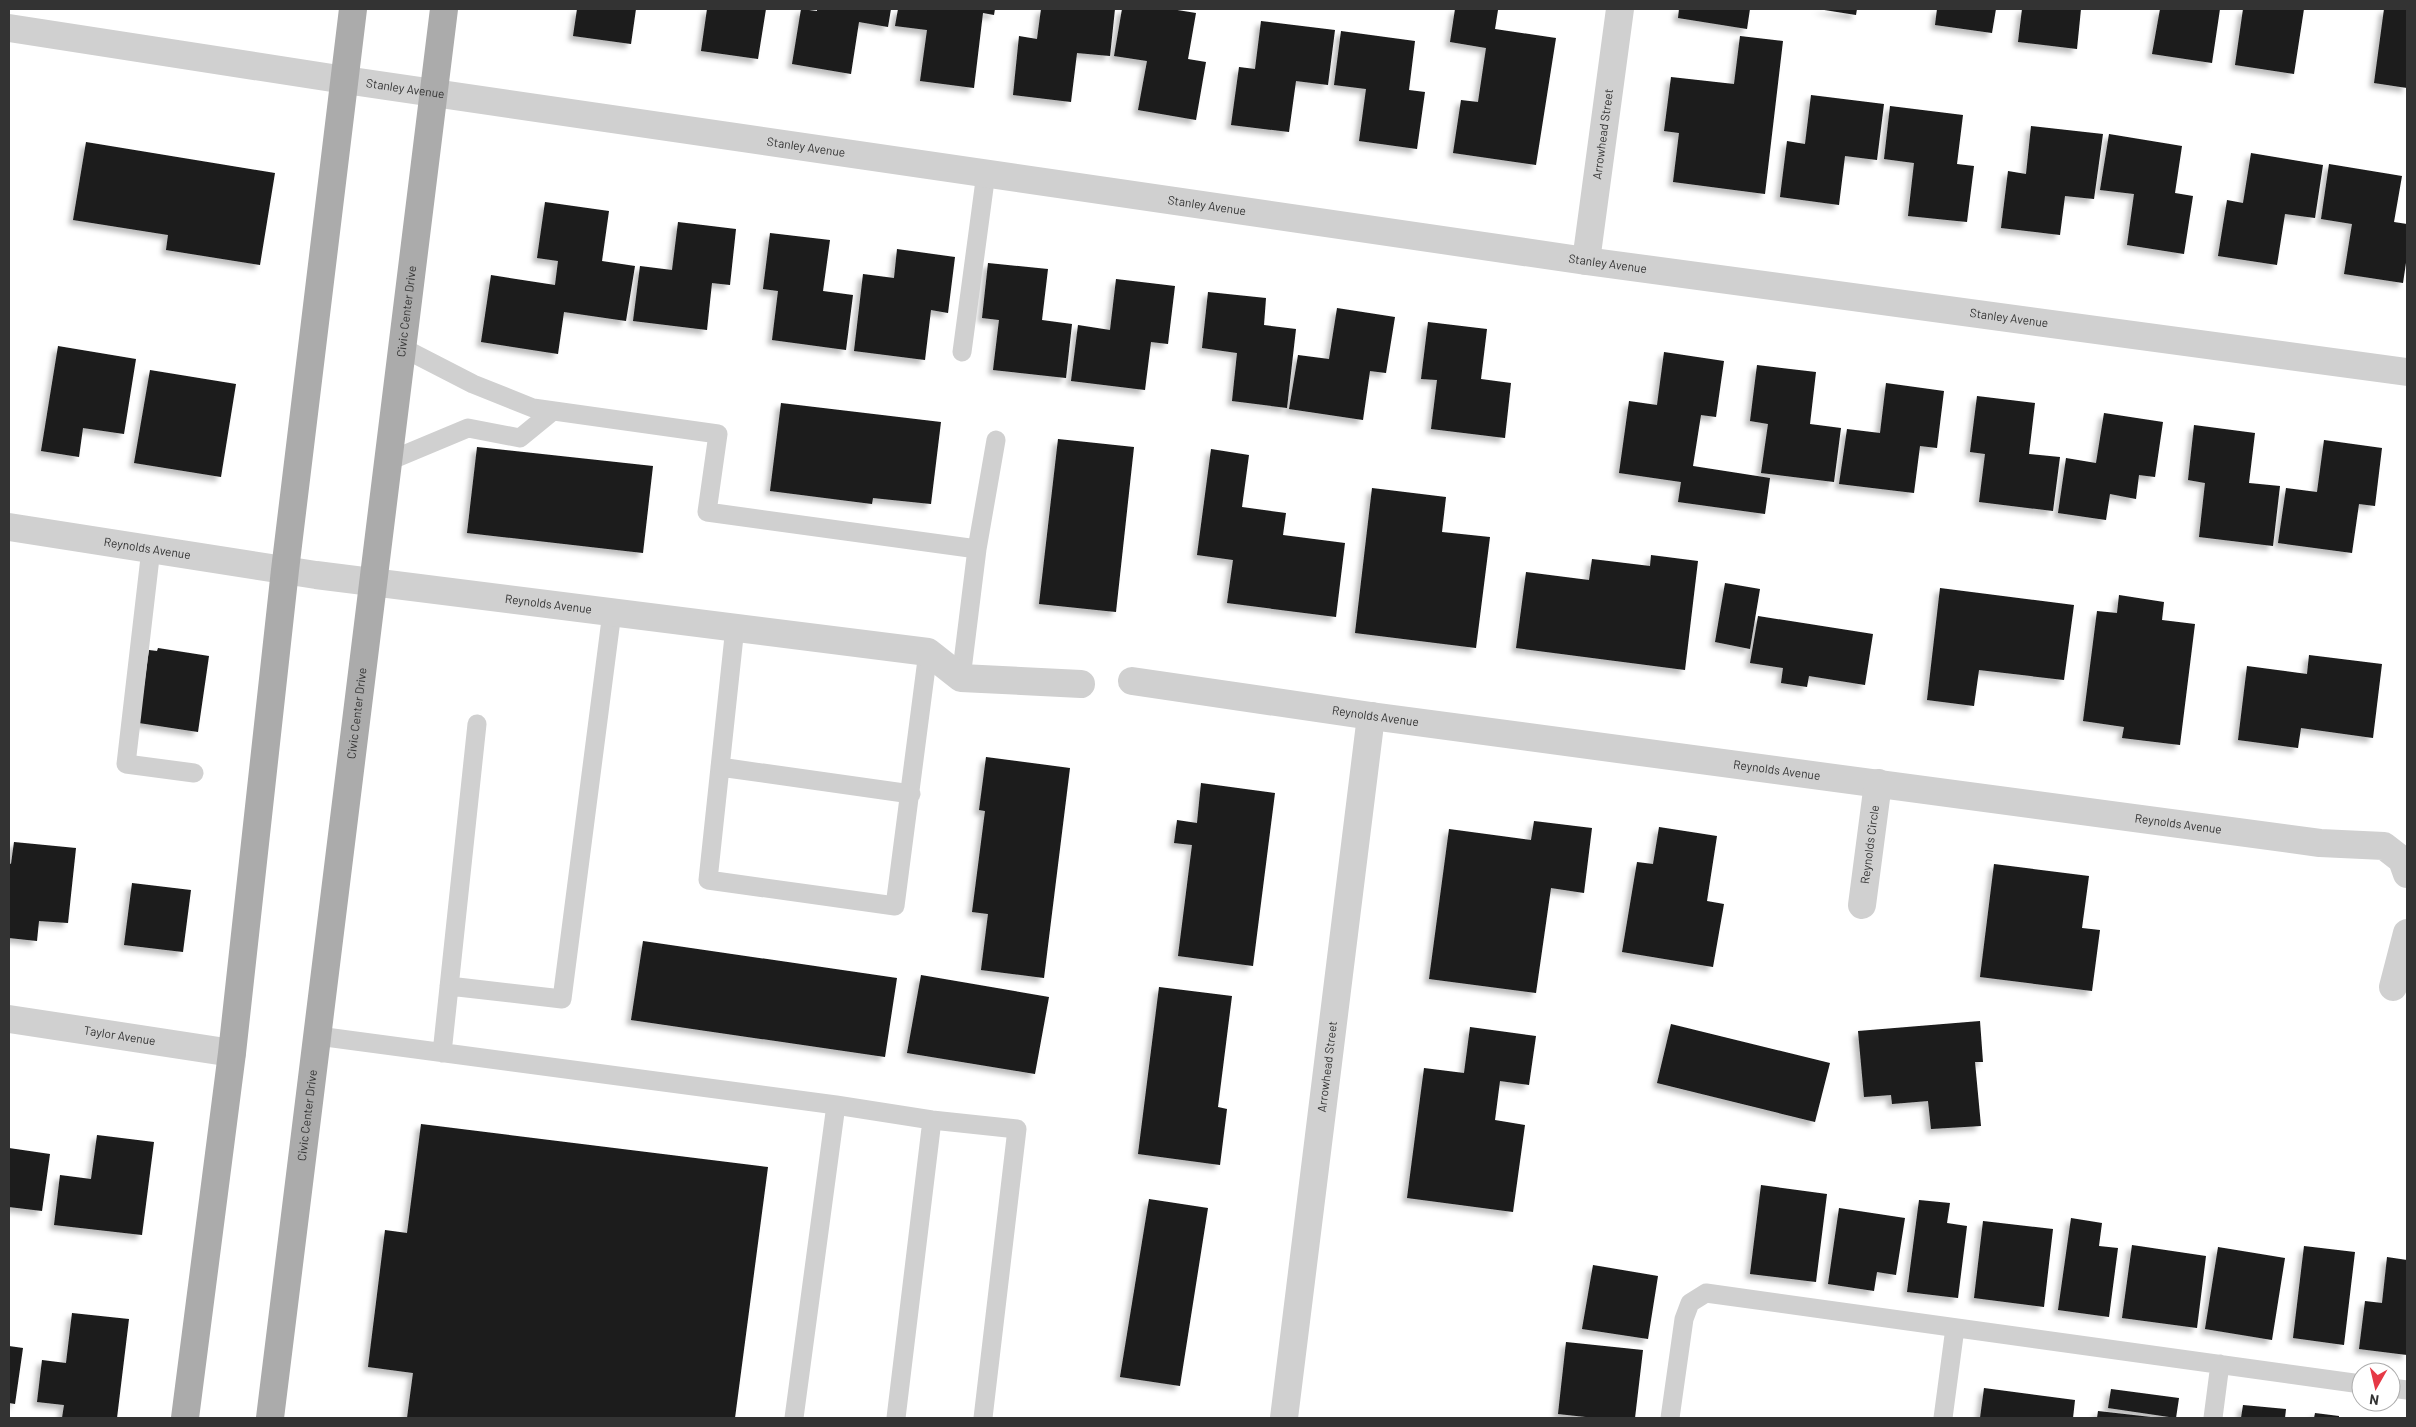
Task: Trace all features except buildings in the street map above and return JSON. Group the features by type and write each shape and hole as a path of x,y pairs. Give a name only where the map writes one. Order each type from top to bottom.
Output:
{"main road":[{"path":"185,1418 232,1053 285,570 353,9"},
{"name":"Civic Center Drive","path":"270,1418 444,9"}],"street":[{"name":"Arrowhead Street","path":"1586,261 1620,9"},
{"name":"Stanley Avenue","path":"9,28 345,80 1586,261 2407,372"},
{"name":"Reynolds Avenue","path":"9,526 285,570 928,652"},
{"path":"928,652 961,678 1081,684"},
{"name":"Reynolds Avenue","path":"1132,681 1371,716 2320,843 2384,846 2402,860 2407,874"},
{"name":"Arrowhead Street","path":"1284,1418 1371,716"},
{"name":"Reynolds Circle","path":"1862,905 1878,783"},
{"path":"2393,987 2407,933"},
{"name":"Taylor Avenue","path":"9,1019 232,1053"}],"lane":[{"path":"962,352 986,174"},
{"path":"403,348 473,384 533,408 718,434 707,512 977,549"},
{"path":"389,461 468,428 520,438 553,410"},
{"path":"961,678 977,549 996,440"},
{"path":"151,549 126,764 194,773"},
{"path":"449,986 562,999 612,612"},
{"path":"735,628 708,880 895,906 928,652"},
{"path":"442,1053 477,724"},
{"path":"720,767 911,794"},
{"path":"318,1036 836,1105 932,1120 1017,1129 983,1418"},
{"path":"794,1418 836,1105"},
{"path":"896,1418 932,1120"},
{"path":"1670,1418 1684,1319 1690,1303 1706,1293 2351,1383"},
{"path":"1943,1418 1955,1328"},
{"path":"2213,1418 2220,1364"}]}
